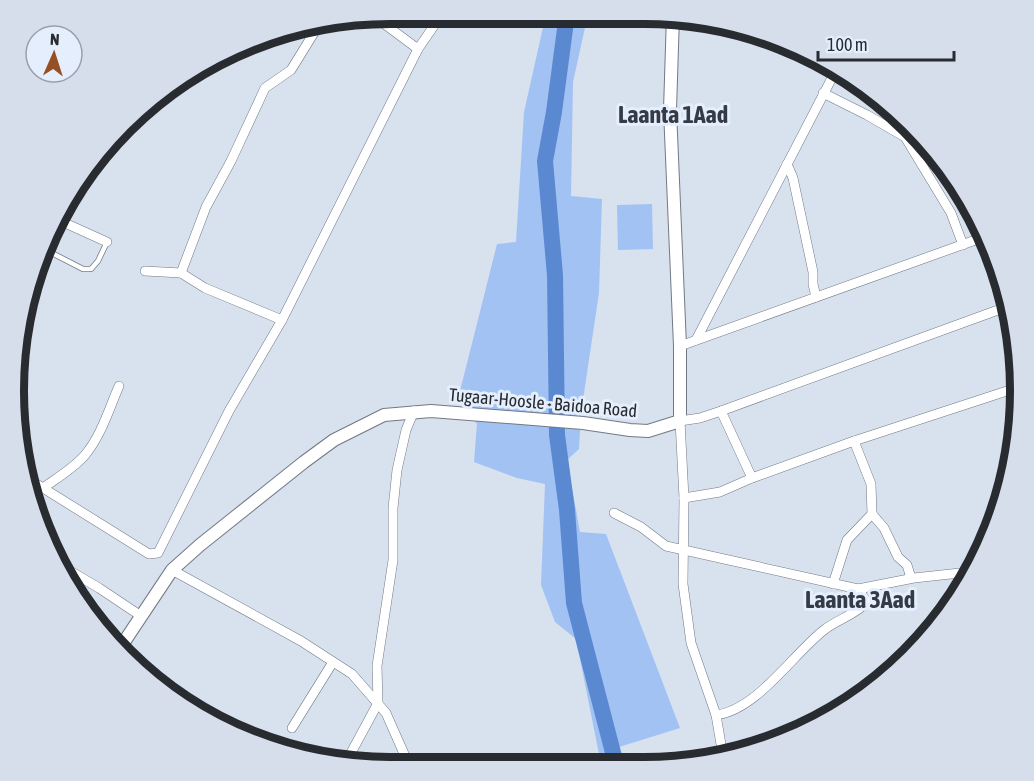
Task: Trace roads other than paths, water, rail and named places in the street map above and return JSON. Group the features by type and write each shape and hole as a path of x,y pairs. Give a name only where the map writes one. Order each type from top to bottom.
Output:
{"main road":[{"path":"673,25 670,110 680,346 678,396 680,421"},
{"name":"Tugaar-Hoosle - Baidoa Road","path":"124,642 172,570 200,545 334,440 384,415 414,411 530,418 630,430 648,430 680,421"}],"street":[{"path":"385,24 418,49"},
{"path":"36,483 149,554 158,553 229,411 282,320 418,49 435,24"},
{"path":"181,273 206,207 231,161 265,88 291,70 314,32"},
{"path":"696,340 832,76"},
{"path":"824,93 905,137 951,213 963,245"},
{"path":"787,164 793,178 816,297"},
{"path":"65,223 107,242"},
{"path":"680,346 977,239"},
{"path":"145,272 181,273 221,295 282,320"},
{"path":"722,749 716,715 691,644 683,584 684,498 680,421 700,418 721,411 1001,309"},
{"path":"43,488 84,456 99,432 119,386"},
{"path":"684,498 720,492 854,441 1010,390"},
{"path":"350,755 378,703 377,666 393,560 393,508 397,470 406,430 414,411"},
{"path":"721,411 752,478"},
{"path":"854,441 871,484 872,514 884,528 898,557 908,565 910,578"},
{"path":"614,513 641,527 666,546 858,589 910,578 962,573"},
{"path":"833,584 847,540 872,514"},
{"path":"172,570 301,640 352,674 386,713 405,757"},
{"path":"73,573 141,616"},
{"path":"716,715 740,707 769,683 824,630 859,610 867,602 858,589"},
{"path":"292,728 333,662"}],"lane":[{"path":"51,253 83,269 91,269 98,261 107,242"}],"waterway":[{"path":"566,24 545,161 555,275 557,435 567,510 574,603 614,757"}],"district":[{"name":"Laanta 1Aad","path":"673,115"},
{"name":"Laanta 3Aad","path":"860,600"}]}
